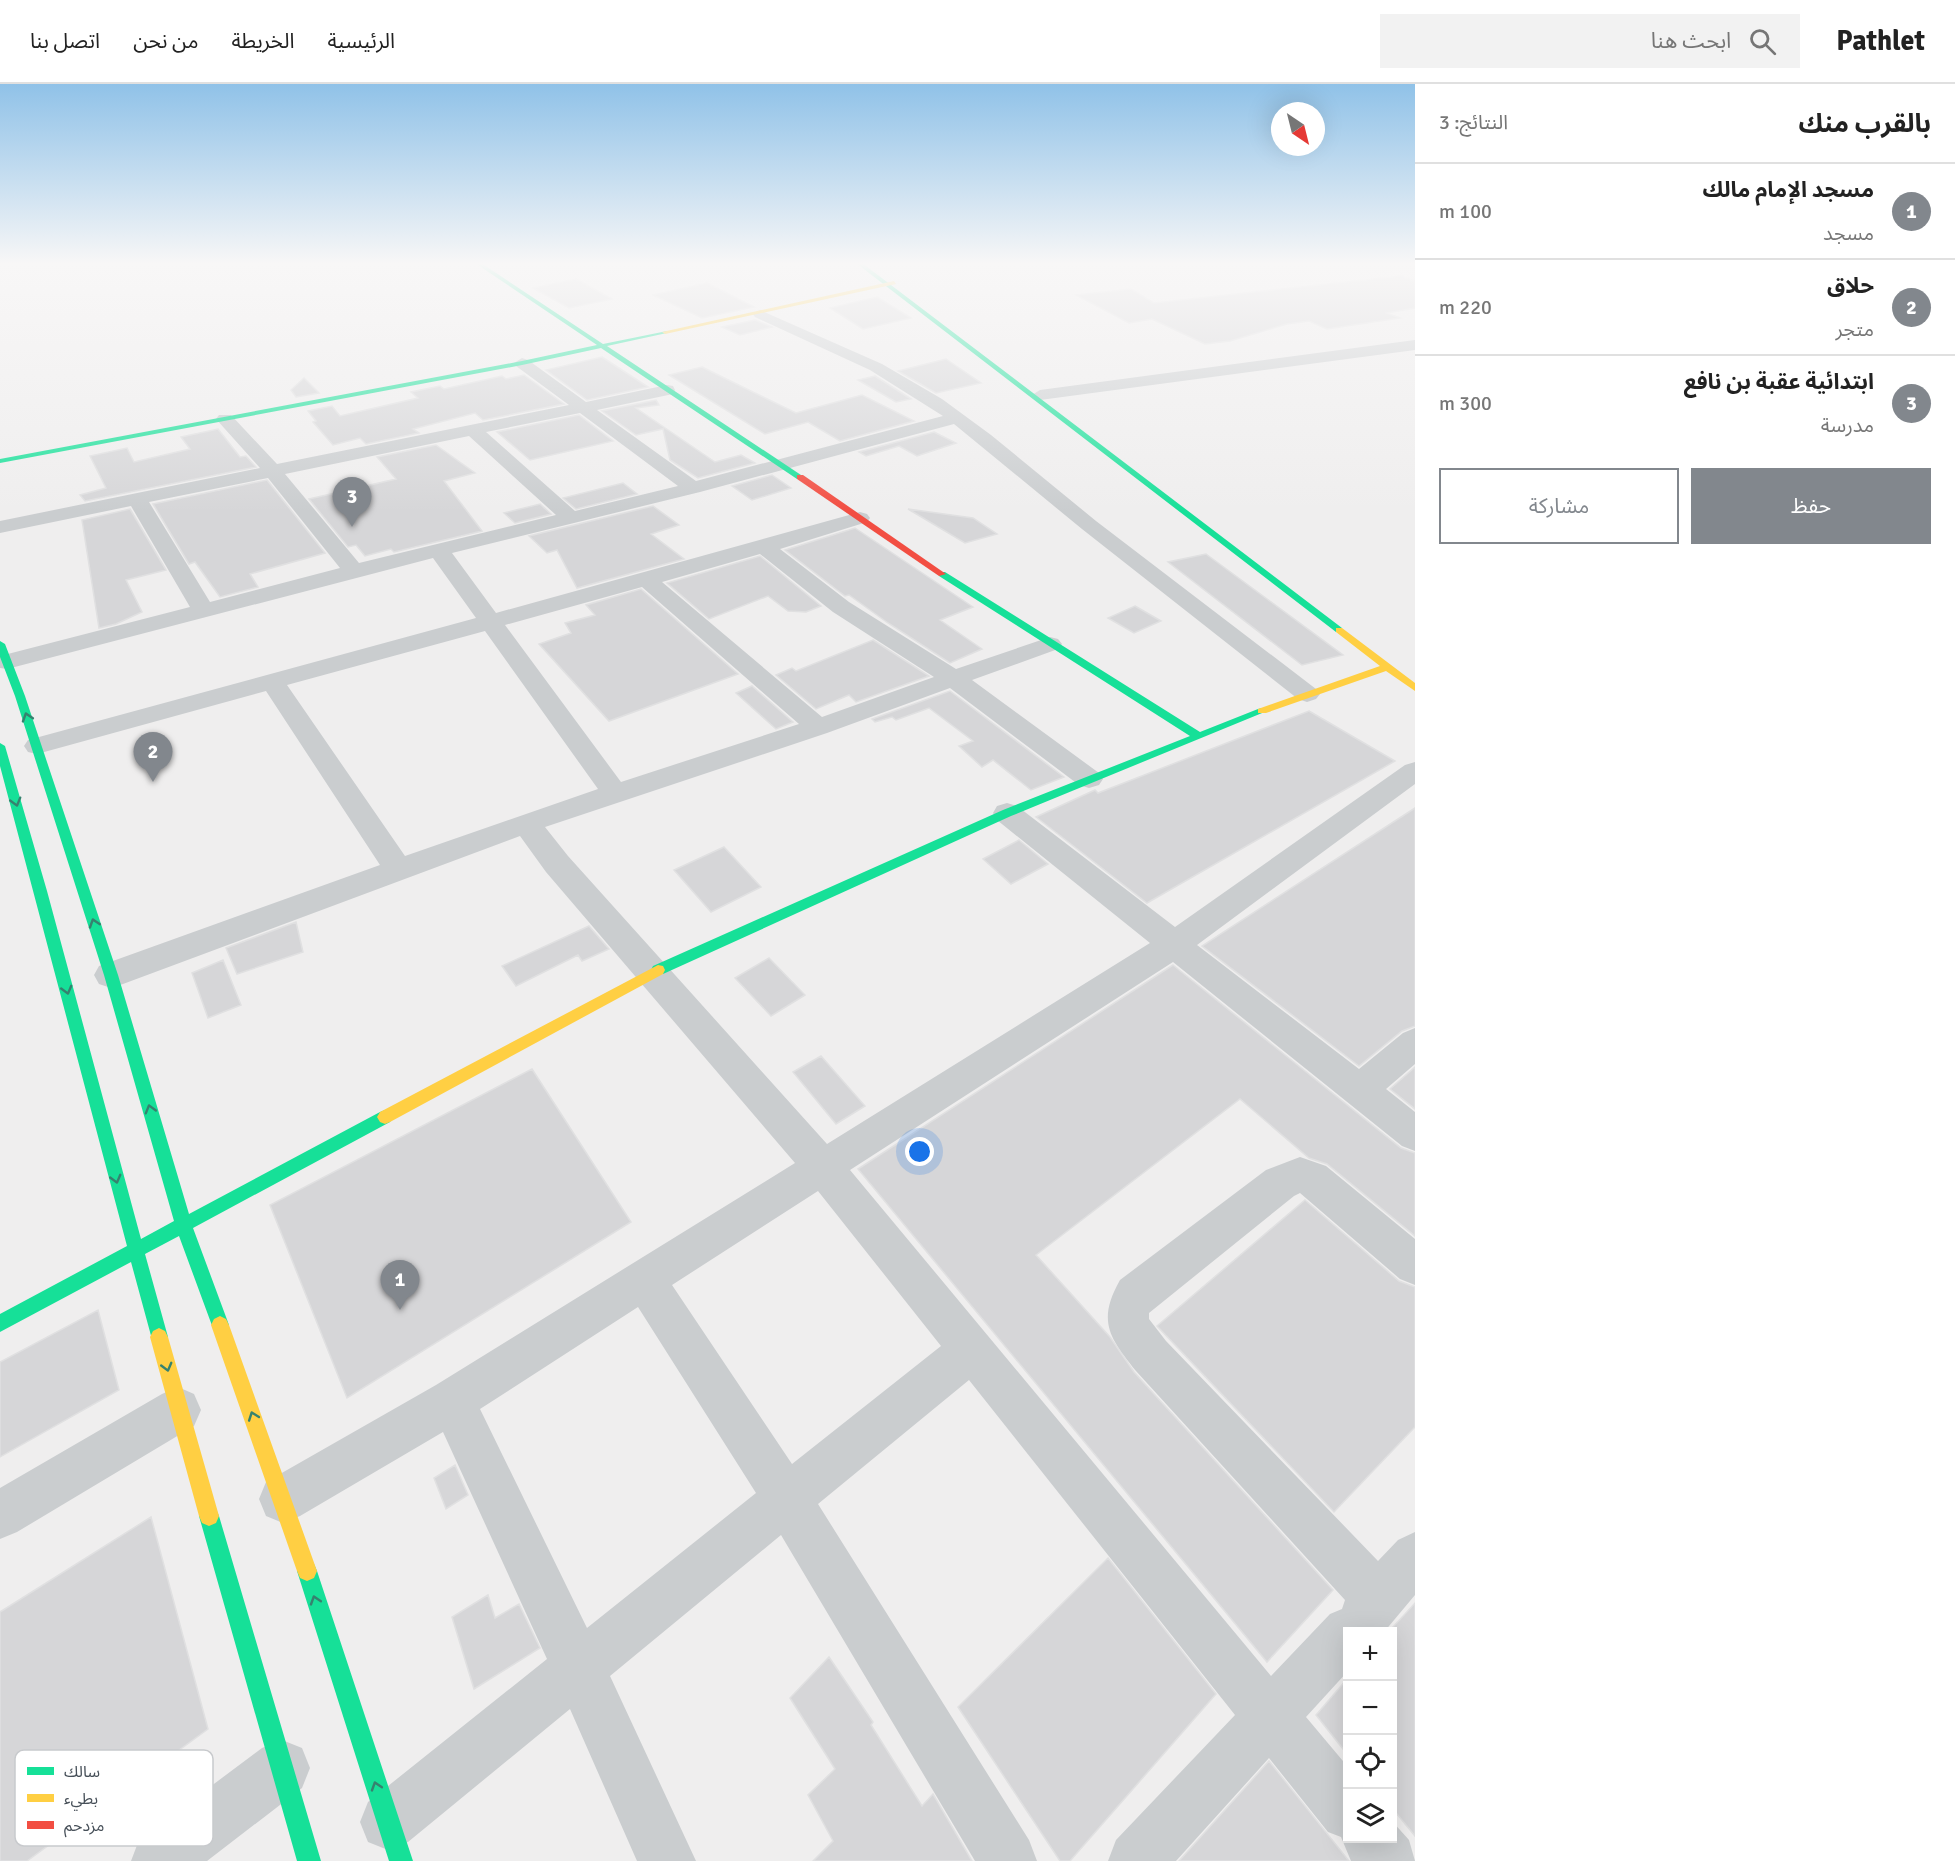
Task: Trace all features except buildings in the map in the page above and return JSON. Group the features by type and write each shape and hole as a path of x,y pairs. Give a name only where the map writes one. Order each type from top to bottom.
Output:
{"main road":[{"path":"0,461 605,346"},
{"path":"970,346 1415,688"},
{"path":"974,346 1367,641 1387,667"},
{"path":"600,347 1050,644 1197,735"},
{"path":"4,653 37,746 111,975 184,1226 283,1499 395,1842"},
{"path":"0,1323 654,972 1006,813 1197,735 1387,667"},
{"path":"0,746 41,891 178,1410 309,1861"}],"street":[{"path":"829,346 876,367 957,418 1089,525 1307,694"},
{"path":"1040,395 1408,346"},
{"path":"522,363 585,407 635,448 693,488"},
{"path":"0,527 667,390"},
{"path":"4,653 204,611 354,571 693,488 957,418"},
{"path":"225,419 273,471 354,571"},
{"path":"473,430 571,518"},
{"path":"137,499 204,611"},
{"path":"37,746 764,547 860,518"},
{"path":"764,547 841,607 954,679 1089,779"},
{"path":"440,551 615,793"},
{"path":"646,579 818,727"},
{"path":"111,975 526,823 818,727 1050,644"},
{"path":"272,681 399,870"},
{"path":"283,1499 452,1401 1175,944 1415,771"},
{"path":"1006,813 1415,1134"},
{"path":"526,823 557,864 822,1166 1343,1807"},
{"path":"1359,1090 1415,1043"},
{"path":"1358,1621 1129,1329 1128,1305 1135,1294 1280,1183 1300,1175 1312,1179 1415,1265"},
{"path":"644,1279 787,1499 1008,1861"},
{"path":"395,1842 579,1669 972,1349"},
{"path":"452,1401 667,1861"},
{"path":"0,1515 178,1410"},
{"path":"1137,1861 1415,1557"},
{"path":"213,1821 282,1768"},
{"path":"1372,1843 1388,1861"},
{"path":"160,1861 180,1846"}],"traffic: fast":[{"path":"0,461 522,363 601,346"},
{"path":"602,346 800,477"},
{"path":"967,346 1339,630"},
{"path":"942,574 1197,735"},
{"path":"0,644 20,696 111,975 184,1226 220,1325"},
{"path":"658,970 1007,813 1262,711"},
{"path":"0,746 41,891 159,1337"},
{"path":"0,1323 385,1117"},
{"path":"209,1516 309,1861"},
{"path":"307,1571 401,1861"}],"traffic: slow":[{"path":"1339,630 1415,688"},
{"path":"1262,711 1387,667"},
{"path":"385,1117 658,970"},
{"path":"220,1325 307,1571"},
{"path":"159,1337 209,1516"}],"traffic: jam":[{"path":"800,477 942,574"}],"place":[{"name":"ابتدائية عقبة بن نافع","path":"352,527"},
{"name":"حلاق","path":"153,782"},
{"name":"مسجد الإمام مالك","path":"400,1310"}]}
